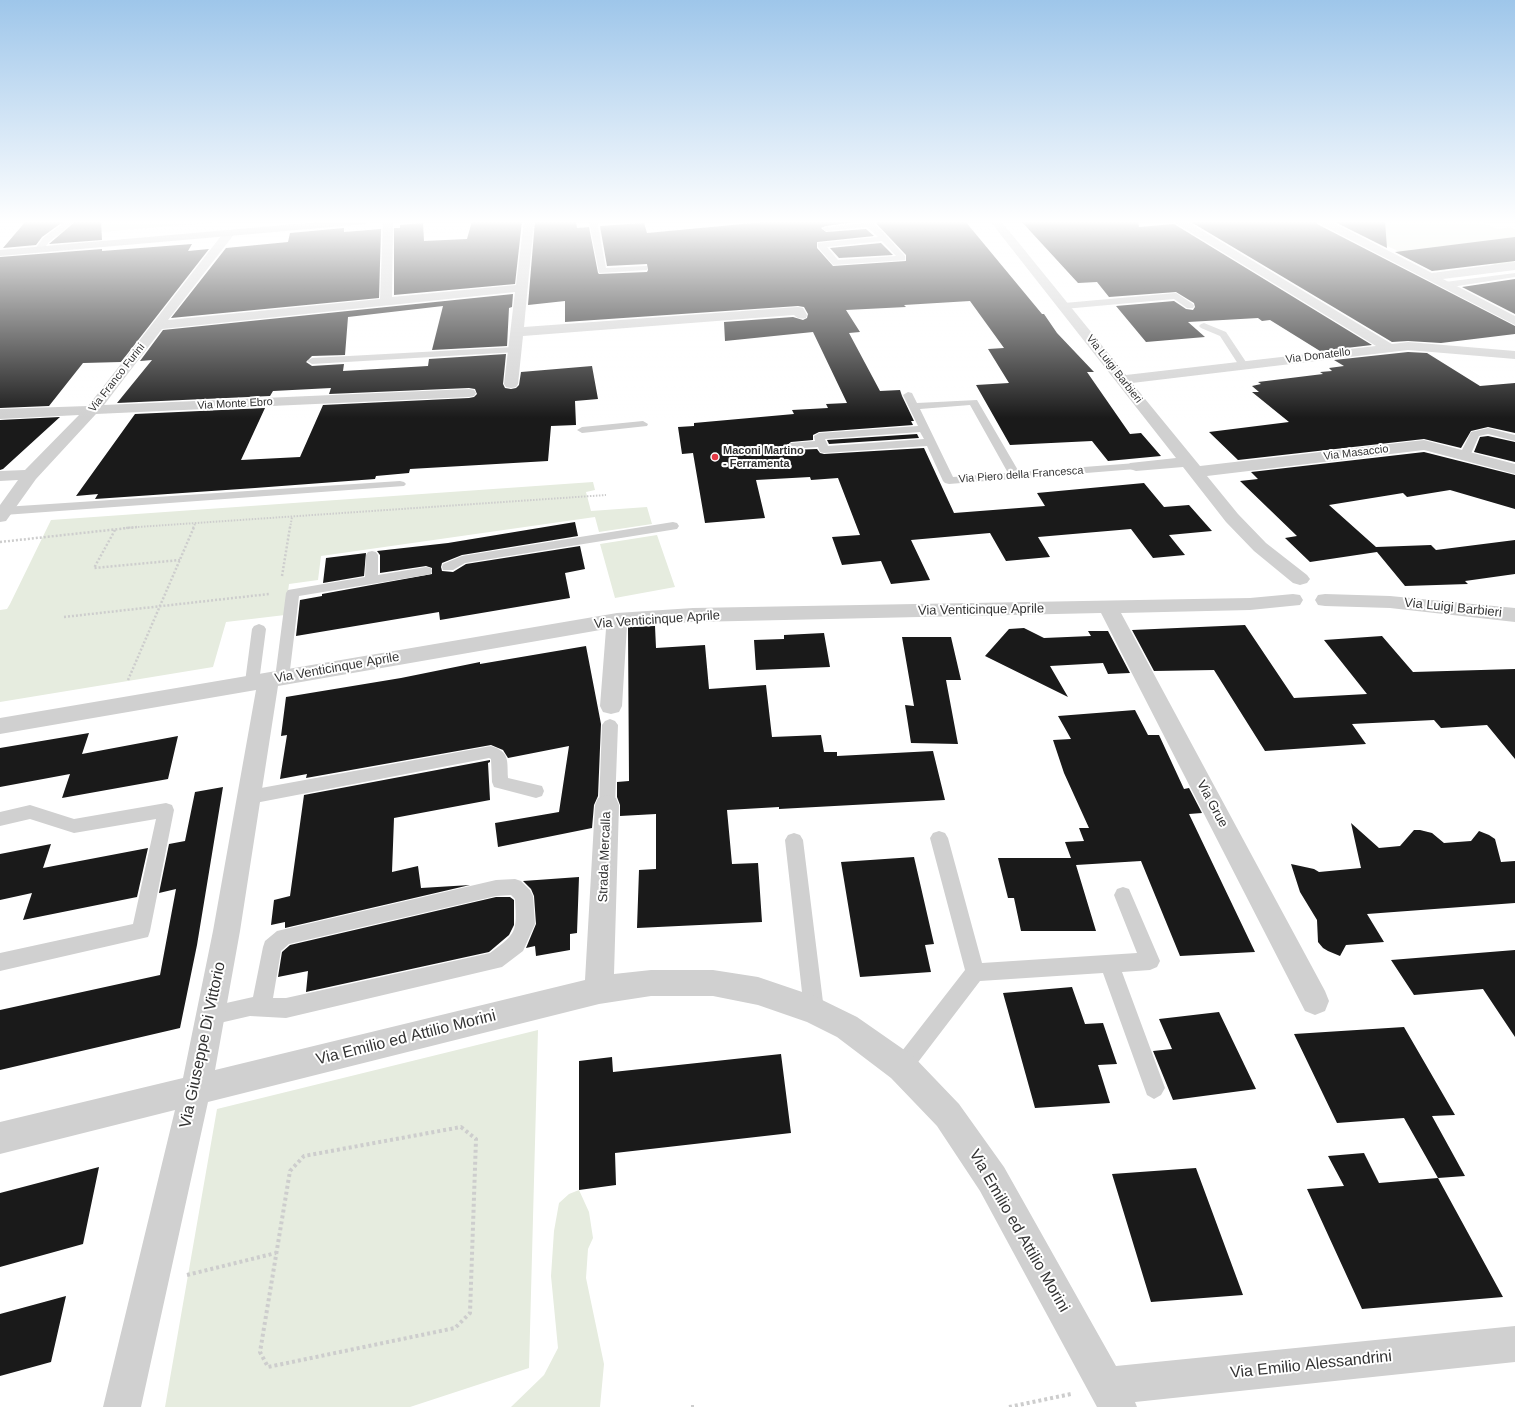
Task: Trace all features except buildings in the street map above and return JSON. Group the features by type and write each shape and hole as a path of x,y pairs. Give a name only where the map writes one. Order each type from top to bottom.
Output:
{"street":[{"name":"Via Franco Furini","path":"2,514 30,476 92,410 188,287"},
{"path":"386,287 386,302"},
{"name":"Via Luigi Barbieri","path":"1048,287 1232,518 1242,538 1270,572 1300,590 1390,602 1515,614"},
{"path":"1288,287 1389,348"},
{"path":"1448,287 1515,321"},
{"path":"158,325 521,288 511,384"},
{"path":"517,332 798,311 801,315"},
{"name":"Via Donatello","path":"1121,380 1408,346 1480,354 1515,356"},
{"name":"Via Monte Ebro","path":"0,414 469,393"},
{"name":"Via Masaccio","path":"1191,467 1424,445 1515,470"},
{"name":"Via Piero della Francesca","path":"1136,466 1191,467"},
{"path":"0,476 30,476"},
{"name":"Via Venticinque Aprile","path":"0,726 617,620 693,615 1250,604 1300,590"},
{"name":"Via Grue","path":"1108,607 1315,1002"},
{"name":"Strada Mercalla","path":"610,716 617,620"},
{"name":"Via Giuseppe Di Vittorio","path":"122,1407 195,1091 211,1015 250,797 267,680"},
{"name":"Strada Mercalla","path":"599,990 607,805"},
{"name":"Via Emilio ed Attilio Morini","path":"0,1138 599,990 651,983 713,983 758,991 814,1010 847,1027 902,1067 948,1114 992,1179 1112,1396"},
{"name":"Via Emilio Alessandrini","path":"1112,1396 1515,1344"}],"lane":[{"path":"1064,306 1176,296 1190,306"},
{"path":"1204,326 1223,334 1243,365"},
{"path":"312,361 514,350"},
{"name":"Via Piero della Francesca","path":"1016,476 973,402 910,400 949,480 1016,476 1136,466"},
{"path":"582,430 643,424"},
{"path":"924,429 819,436 824,450 930,442"},
{"path":"1465,456 1475,434 1488,431 1515,438"},
{"path":"791,446 821,444"},
{"path":"2,514 400,484"},
{"path":"448,567 462,560 673,526"},
{"path":"371,580 372,555"},
{"path":"267,680 293,593 426,571"},
{"path":"259,629 267,680"},
{"name":"Strada Mercalla","path":"607,805 610,716"},
{"path":"250,797 491,752 499,756 500,782 536,791"},
{"path":"0,819 30,812 74,826 166,810 141,931 0,962"},
{"path":"939,838 975,972"},
{"path":"794,840 814,1010"},
{"path":"211,1015 250,1006 261,1007 286,1008 494,962 516,945 520,938 526,924 524,896 515,887 496,888 284,937 272,947 261,1007"},
{"path":"902,1067 975,972 1150,961 1123,895"},
{"path":"1109,963 1154,1088"}],"path":[{"path":"0,542 115,529 606,495"},
{"path":"117,706 195,524"},
{"path":"115,529 94,568 180,560"},
{"path":"64,617 272,593"},
{"path":"461,1127 476,1139 470,1313 456,1328 268,1366 260,1352 276,1253 290,1171 304,1156 461,1127"},
{"path":"150,1284 276,1253"},
{"path":"1009,1407 1112,1396"},
{"path":"691,1407 696,1407"}],"shaded area":[{"path":"593,482 595,490 586,492 591,511 647,507 652,524 599,532 595,517 321,556 318,580 289,584 285,615 226,622 213,667 0,702 0,610 7,609 10,604 51,520"},
{"path":"657,535 675,587 615,598 600,544"},
{"path":"538,1030 529,1368 410,1407 165,1407 217,1109"},
{"path":"579,1190 589,1212 593,1238 588,1249 586,1278 604,1364 600,1407 511,1407 544,1375 558,1348 551,1276 554,1231 559,1203 569,1194"}],"place":[{"name":"Maconi Martino - Ferramenta","path":"715,457"}]}
